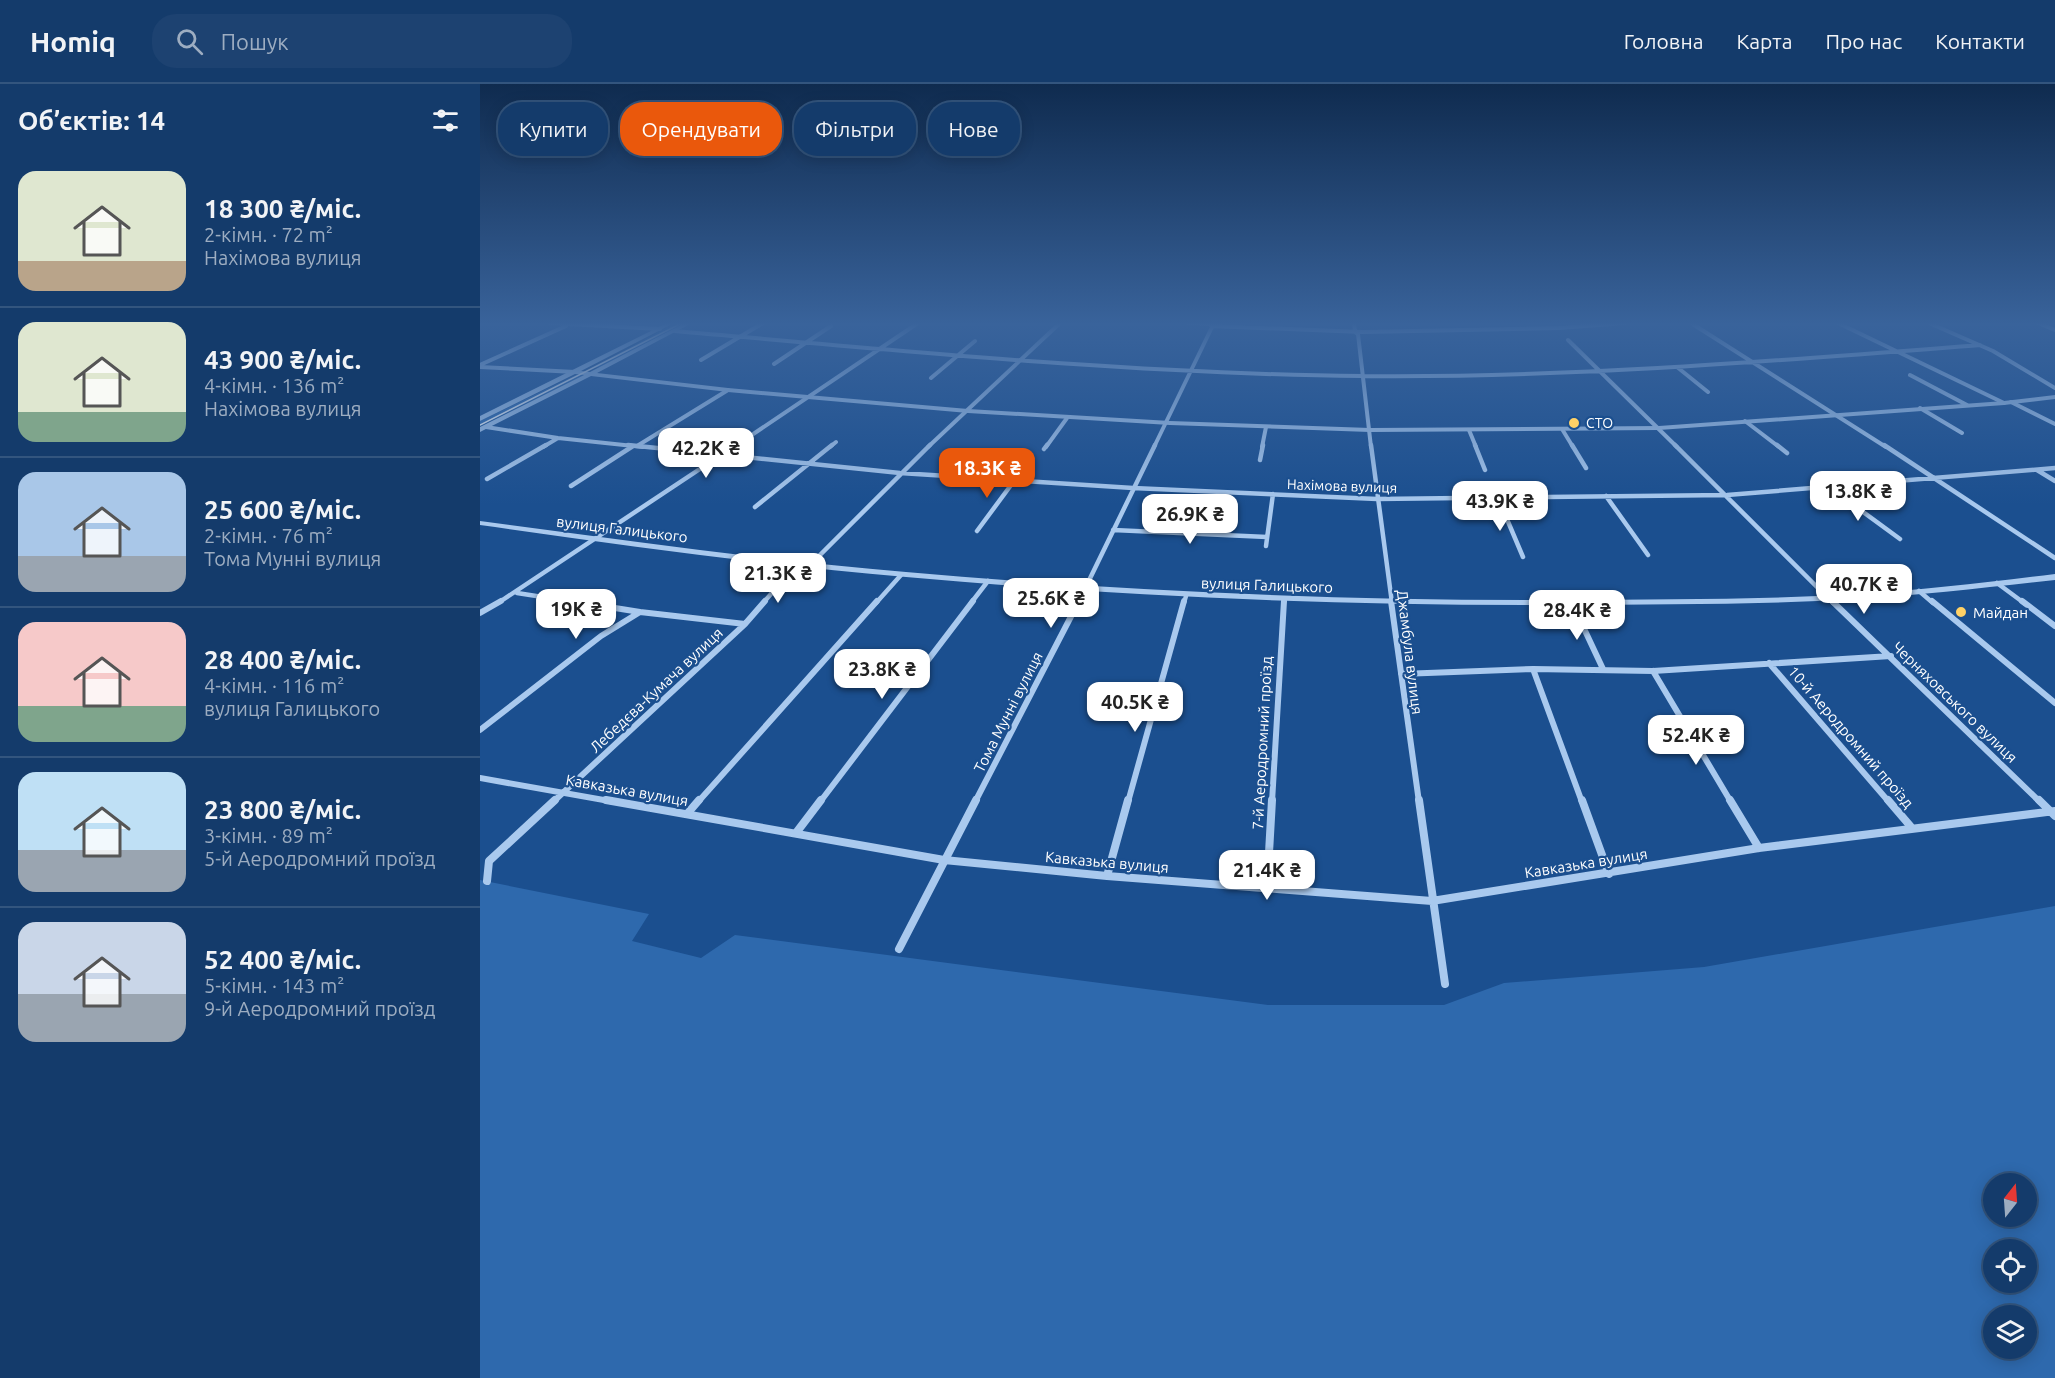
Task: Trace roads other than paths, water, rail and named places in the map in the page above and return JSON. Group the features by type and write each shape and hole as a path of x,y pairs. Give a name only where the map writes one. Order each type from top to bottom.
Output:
{"street":[{"path":"480,419 553,383"},
{"path":"483,429 573,383"},
{"path":"672,383 1067,418 1370,430 1659,428 2007,403 2055,397"},
{"path":"480,613 516,592 829,383"},
{"name":"Лебедєва-Кумача вулиця","path":"487,881 489,861 745,624 786,577 813,562 900,473 998,383"},
{"name":"Тома Мунні вулиця","path":"899,949 1086,588 1184,383"},
{"name":"Джамбула вулиця","path":"1364,383 1377,499 1445,984"},
{"name":"Черняховського вулиця","path":"1613,383 1828,598 2053,813"},
{"path":"1698,383 1708,392"},
{"path":"1786,383 1936,478 2055,558"},
{"path":"1926,383 1967,405"},
{"path":"1966,383 2055,424"},
{"path":"571,486 728,390"},
{"path":"1920,408 1962,433"},
{"path":"1044,449 1067,418"},
{"path":"1745,421 1787,453"},
{"path":"1260,460 1266,427"},
{"name":"Нахімова вулиця","path":"483,429 900,473 1133,488 1377,499 1726,495 2055,468"},
{"path":"1562,429 1586,468"},
{"path":"1469,430 1485,470"},
{"path":"487,479 558,438"},
{"path":"755,507 836,442"},
{"path":"2037,470 2055,481"},
{"path":"977,531 1014,481"},
{"path":"1829,487 1900,539"},
{"path":"1266,546 1274,494"},
{"path":"1606,496 1648,555"},
{"path":"1497,498 1522,557"},
{"name":"вулиця Галицького","path":"480,523 593,540 901,575 1186,596 1284,600 1392,603 1572,603 1828,598 2055,577"},
{"path":"1113,530 1268,537"},
{"path":"779,562 780,569 786,577"},
{"path":"687,814 901,575"},
{"path":"796,833 988,581"},
{"path":"1998,584 2055,626"},
{"path":"1918,591 2055,703"},
{"path":"516,592 640,612 745,624"},
{"path":"1107,876 1186,596"},
{"name":"7-й Аеродромний проїзд","path":"1268,888 1284,600"},
{"path":"1572,603 1603,669"},
{"path":"480,730 601,636 640,612"},
{"path":"1401,674 1533,669 1653,671 1891,656"},
{"name":"10-й Аеродромний проїзд","path":"1769,663 1912,828"},
{"path":"1533,669 1610,874"},
{"path":"1653,671 1759,848"},
{"name":"Кавказька вулиця","path":"480,778 944,860 1107,876 1432,901 1610,874 1759,848 2053,813"}],"tram line":[{"path":"480,425 562,383"}],"place":[{"name":"СТО","path":"1574,423"},
{"name":"Майдан","path":"1961,612"}]}
